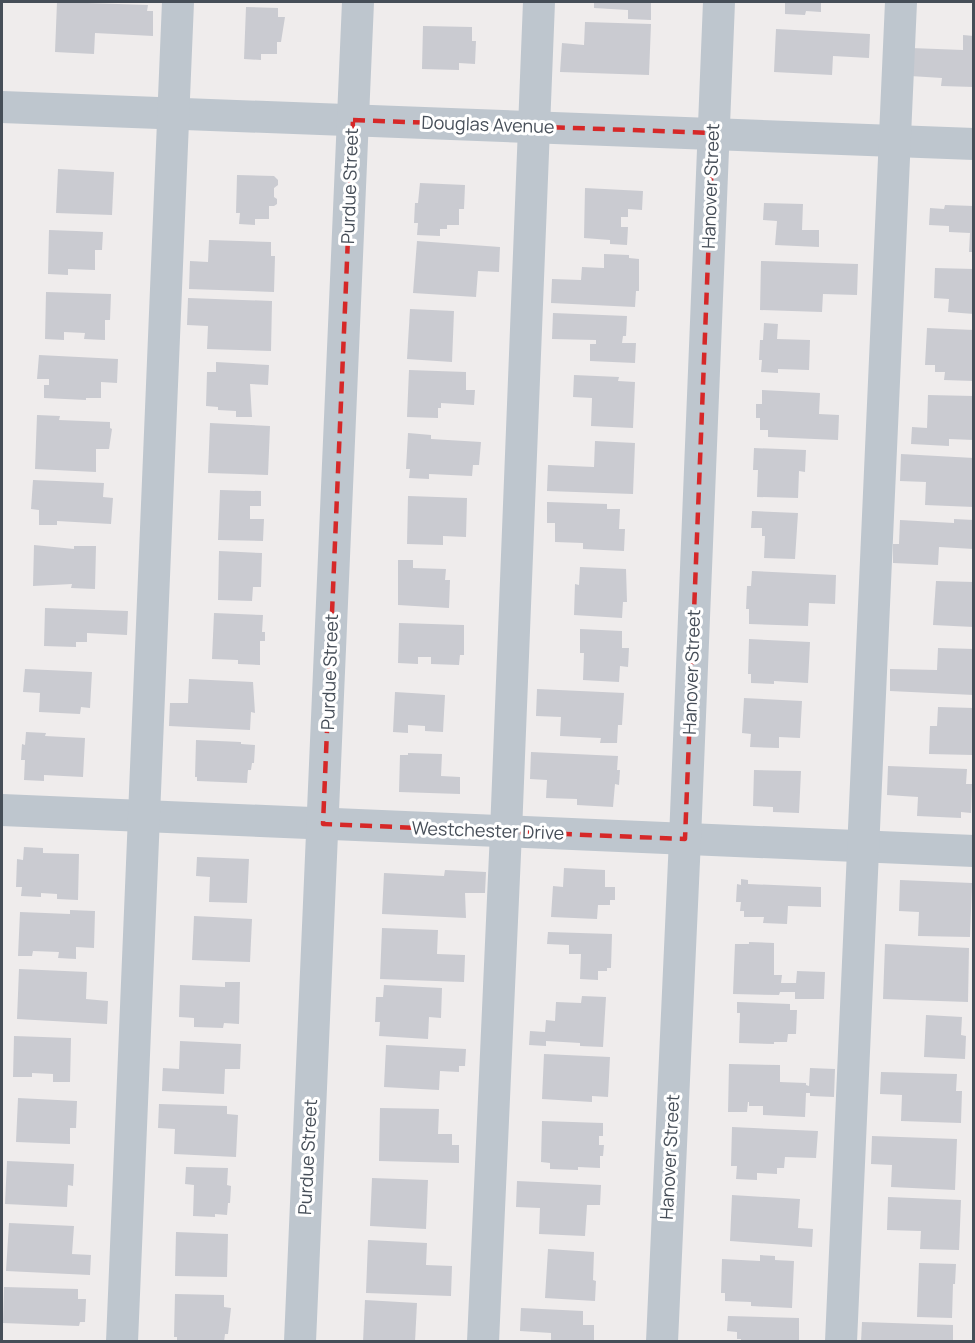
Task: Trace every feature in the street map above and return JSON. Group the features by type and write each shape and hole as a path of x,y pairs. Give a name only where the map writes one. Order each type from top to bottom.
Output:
{"street":[{"path":"122,1341 178,2"},
{"name":"Purdue Street","path":"300,1341 358,2"},
{"path":"483,1341 539,2"},
{"name":"Hanover Street","path":"662,1341 719,2"},
{"path":"842,1341 901,2"},
{"name":"Douglas Avenue","path":"2,107 974,144"},
{"name":"Westchester Drive","path":"2,810 974,851"}],"highlighted area":[{"path":"353,120 713,133 685,839 323,824"}],"building":[{"path":"57,2 148,5 147,11 153,11 153,36 95,33 94,54 55,52"},
{"path":"594,2 651,2 651,20 628,19 628,10 594,8"},
{"path":"785,2 821,2 821,12 806,11 805,15 785,14"},
{"path":"246,7 278,8 278,17 285,17 281,42 277,42 277,54 261,54 261,60 244,59"},
{"path":"585,22 651,24 649,75 560,72 562,43 584,45"},
{"path":"423,26 472,27 472,41 476,41 475,64 459,63 459,70 422,69"},
{"path":"776,29 870,34 869,58 833,56 832,75 774,72"},
{"path":"963,35 974,36 974,87 941,86 942,78 910,76 911,48 963,50"},
{"path":"58,169 114,172 112,215 56,213"},
{"path":"237,175 274,176 278,180 278,185 274,188 277,204 269,206 269,219 255,219 255,225 239,224 240,213 236,213"},
{"path":"420,183 465,185 464,209 459,209 459,225 447,225 447,229 440,229 440,236 417,235 418,223 414,223 415,203 418,203"},
{"path":"585,188 643,191 642,210 628,209 628,217 621,217 621,227 628,227 627,245 610,244 610,240 584,238"},
{"path":"764,203 803,204 802,230 819,230 819,247 775,245 777,221 763,220"},
{"path":"945,205 974,206 974,252 969,252 970,233 949,232 949,226 929,225 930,208 944,209"},
{"path":"49,230 103,232 102,250 95,250 95,270 68,269 68,275 48,274"},
{"path":"209,240 271,242 271,256 275,256 274,292 189,289 190,261 208,262"},
{"path":"417,241 500,247 499,272 478,271 476,297 413,293"},
{"path":"604,254 629,255 629,258 639,259 639,291 636,291 635,307 551,303 552,279 581,280 582,267 604,268"},
{"path":"761,261 858,264 857,295 823,294 822,312 760,310"},
{"path":"935,268 974,269 974,314 948,312 949,299 934,298"},
{"path":"46,292 111,294 110,320 105,320 105,340 84,339 85,333 64,332 64,340 45,339"},
{"path":"188,298 272,301 271,351 207,349 208,326 187,325"},
{"path":"410,309 454,311 452,362 407,359"},
{"path":"553,313 627,316 626,336 623,336 622,343 636,343 635,363 590,361 590,344 596,344 596,340 552,339"},
{"path":"764,323 778,324 777,339 810,340 809,370 778,369 778,373 761,372 760,340 763,340"},
{"path":"927,328 974,330 974,381 944,380 945,372 935,372 935,365 925,365"},
{"path":"39,355 118,359 117,383 101,382 101,398 86,398 86,400 44,398 44,385 49,385 49,379 37,379"},
{"path":"216,362 269,365 268,385 250,384 252,417 236,417 236,411 218,410 218,407 206,406 207,372 216,372"},
{"path":"409,370 466,372 466,390 475,390 474,405 441,403 441,408 438,408 438,418 407,417"},
{"path":"574,375 619,377 618,381 635,382 633,428 591,426 592,398 573,397"},
{"path":"762,390 820,393 819,414 839,415 838,440 768,437 768,430 760,430 760,418 756,418 756,404 762,404"},
{"path":"928,395 974,396 974,440 949,439 949,446 911,444 912,427 927,428"},
{"path":"37,415 60,416 59,420 110,422 112,429 109,449 96,449 96,472 35,469"},
{"path":"210,423 270,426 268,475 208,473"},
{"path":"408,433 431,435 431,439 481,442 479,465 473,465 472,476 429,474 429,479 409,478 410,469 406,469"},
{"path":"595,441 635,443 633,494 547,491 548,465 594,467"},
{"path":"754,448 806,450 805,472 799,471 798,498 757,497 758,470 753,470"},
{"path":"901,454 974,458 974,507 925,505 926,482 900,481"},
{"path":"33,480 104,483 103,497 113,498 111,524 57,521 57,525 39,525 39,510 31,509"},
{"path":"220,490 261,491 261,506 250,506 250,519 264,519 263,541 218,540"},
{"path":"408,496 467,498 466,537 443,536 443,545 407,544"},
{"path":"547,502 607,504 607,509 620,509 619,529 625,529 624,551 583,549 583,543 555,542 555,523 547,523"},
{"path":"752,511 798,513 795,559 764,558 765,536 762,536 762,528 751,528"},
{"path":"954,519 974,520 974,549 939,547 938,565 893,563 893,544 899,544 900,520 954,523"},
{"path":"34,545 74,549 74,546 96,546 95,589 71,588 72,584 33,586"},
{"path":"219,551 262,553 261,587 253,587 252,601 218,600"},
{"path":"398,560 413,560 413,568 446,569 445,580 450,580 449,608 398,605"},
{"path":"580,567 626,569 627,602 623,602 622,618 574,615 575,584 579,585"},
{"path":"752,571 836,575 835,604 809,603 808,626 749,624 749,609 746,609 747,586 751,586"},
{"path":"936,581 974,582 974,627 933,625"},
{"path":"45,608 128,611 127,635 87,633 87,642 76,642 76,647 44,646"},
{"path":"214,613 263,615 262,632 265,632 265,641 260,641 260,665 238,664 238,660 212,659"},
{"path":"399,623 464,625 464,655 460,655 459,665 431,664 431,657 418,657 418,664 398,663"},
{"path":"580,629 622,631 622,648 629,648 628,667 620,666 619,682 583,680 584,653 580,653"},
{"path":"749,639 810,642 808,683 774,681 774,684 751,683 751,674 748,674"},
{"path":"938,648 974,649 974,695 890,691 890,669 937,670"},
{"path":"25,669 92,672 90,708 81,707 80,714 39,712 40,693 23,692"},
{"path":"189,679 253,682 255,713 251,712 250,730 169,726 170,703 188,703"},
{"path":"537,689 624,693 622,725 618,725 617,743 600,743 601,738 560,736 561,717 536,716"},
{"path":"395,692 445,695 443,732 425,731 425,726 408,725 408,733 393,732"},
{"path":"744,698 802,701 800,738 779,737 779,748 750,747 751,734 742,733"},
{"path":"938,707 974,708 973,755 929,754 930,726 937,726"},
{"path":"26,732 46,733 45,736 85,738 83,777 44,775 44,781 24,780 25,760 21,760 22,744 25,745"},
{"path":"196,740 241,742 241,744 255,745 254,763 252,763 251,770 248,770 247,783 197,781 195,777"},
{"path":"531,752 618,756 619,785 615,784 613,807 577,805 577,799 546,798 547,780 530,779"},
{"path":"408,753 442,754 441,776 460,777 460,794 399,792 400,755 408,755"},
{"path":"888,766 967,769 966,784 972,784 971,813 961,812 961,818 917,816 918,797 887,795"},
{"path":"754,770 801,771 799,813 773,812 773,807 753,806"},
{"path":"24,847 43,848 43,853 79,854 78,900 57,899 57,894 41,893 41,897 21,896 22,887 16,887 17,859 23,860"},
{"path":"197,857 249,859 247,903 209,902 210,877 196,876"},
{"path":"564,868 605,870 605,887 615,887 615,900 610,900 610,905 598,905 597,919 551,917 553,886 563,887"},
{"path":"445,870 486,872 485,893 465,893 466,918 382,914 384,873 444,876"},
{"path":"741,879 748,880 748,884 821,887 821,907 788,906 787,924 763,923 764,917 744,917 744,911 740,911 741,902 736,902 737,884 741,885"},
{"path":"900,880 972,883 970,937 918,936 919,912 899,911"},
{"path":"70,910 95,911 94,948 76,947 76,959 58,958 59,952 33,951 32,956 18,956 20,912 70,914"},
{"path":"194,916 252,919 250,962 192,960"},
{"path":"382,928 438,930 437,954 465,955 464,982 380,979"},
{"path":"548,932 612,934 611,968 607,968 607,971 598,971 598,980 580,979 581,954 569,954 569,945 547,944"},
{"path":"749,942 774,943 774,975 782,975 781,983 796,983 797,971 825,972 824,999 795,999 795,992 780,992 779,995 733,994 735,944 749,944"},
{"path":"885,944 969,948 968,1002 883,999"},
{"path":"19,969 87,972 86,999 108,1001 107,1024 17,1019"},
{"path":"225,982 240,982 239,1024 224,1023 223,1028 194,1027 194,1018 179,1017 180,985 225,987"},
{"path":"384,985 442,988 441,1018 429,1017 428,1039 379,1036 380,1022 375,1022 376,997 383,997"},
{"path":"582,996 606,997 603,1047 546,1041 546,1046 529,1045 530,1031 545,1032 546,1020 555,1021 556,1002 581,1003"},
{"path":"737,1002 790,1004 790,1010 797,1010 796,1034 788,1034 787,1042 739,1043 740,1013 737,1013"},
{"path":"926,1015 962,1017 961,1035 966,1036 965,1059 924,1057"},
{"path":"14,1036 71,1038 70,1082 53,1082 53,1074 32,1073 32,1077 13,1077"},
{"path":"180,1041 241,1044 240,1069 225,1069 224,1094 162,1091 163,1068 179,1069"},
{"path":"386,1045 466,1049 465,1066 459,1066 459,1072 440,1071 439,1090 384,1087"},
{"path":"544,1054 610,1057 608,1097 592,1096 592,1102 542,1099"},
{"path":"729,1064 780,1065 780,1082 806,1083 809,1086 810,1068 835,1069 834,1097 810,1096 810,1093 806,1093 805,1117 763,1115 763,1106 749,1106 749,1102 747,1112 728,1112"},
{"path":"881,1072 957,1074 956,1091 962,1091 961,1123 901,1121 902,1095 880,1094"},
{"path":"18,1098 77,1101 76,1128 70,1128 70,1144 16,1142"},
{"path":"159,1104 227,1106 227,1114 238,1115 236,1157 174,1154 175,1129 158,1128"},
{"path":"380,1108 439,1109 438,1134 452,1134 452,1145 459,1145 459,1163 379,1161"},
{"path":"542,1121 603,1123 603,1136 599,1136 599,1145 604,1145 603,1156 600,1156 600,1168 550,1169 550,1163 541,1162"},
{"path":"732,1127 818,1131 816,1158 785,1157 784,1168 777,1168 777,1174 757,1173 757,1180 736,1179 737,1166 731,1166"},
{"path":"872,1136 957,1139 955,1190 891,1187 892,1165 871,1164"},
{"path":"7,1161 74,1164 73,1186 68,1185 67,1207 5,1204"},
{"path":"186,1167 228,1168 227,1185 231,1186 227,1215 193,1216 194,1185 185,1184"},
{"path":"372,1178 428,1180 426,1229 370,1226"},
{"path":"517,1181 601,1185 600,1205 587,1205 585,1236 539,1234 540,1208 516,1207"},
{"path":"732,1195 800,1199 798,1228 813,1229 812,1247 730,1241"},
{"path":"888,1197 961,1200 959,1250 920,1249 921,1231 887,1230"},
{"path":"9,1223 74,1226 72,1254 91,1255 90,1275 6,1271"},
{"path":"176,1232 228,1234 227,1277 175,1276"},
{"path":"368,1240 427,1243 426,1265 452,1266 451,1296 366,1293"},
{"path":"548,1249 594,1252 595,1301 545,1298"},
{"path":"760,1255 775,1256 775,1260 794,1261 792,1308 751,1306 751,1302 725,1301 725,1293 721,1293 722,1259 760,1261"},
{"path":"919,1263 956,1264 952,1318 917,1317"},
{"path":"4,1287 78,1289 78,1299 86,1299 85,1322 80,1322 79,1326 3,1323"},
{"path":"175,1294 224,1295 224,1307 231,1308 228,1334 225,1334 224,1342 177,1342 177,1337 174,1337"},
{"path":"365,1300 417,1303 415,1342 363,1342"},
{"path":"521,1308 583,1311 583,1325 594,1325 594,1342 551,1342 551,1333 520,1331"},
{"path":"728,1316 799,1318 799,1342 741,1342 741,1339 737,1339 737,1332 727,1331"},
{"path":"862,1322 953,1325 953,1342 861,1342"}]}
